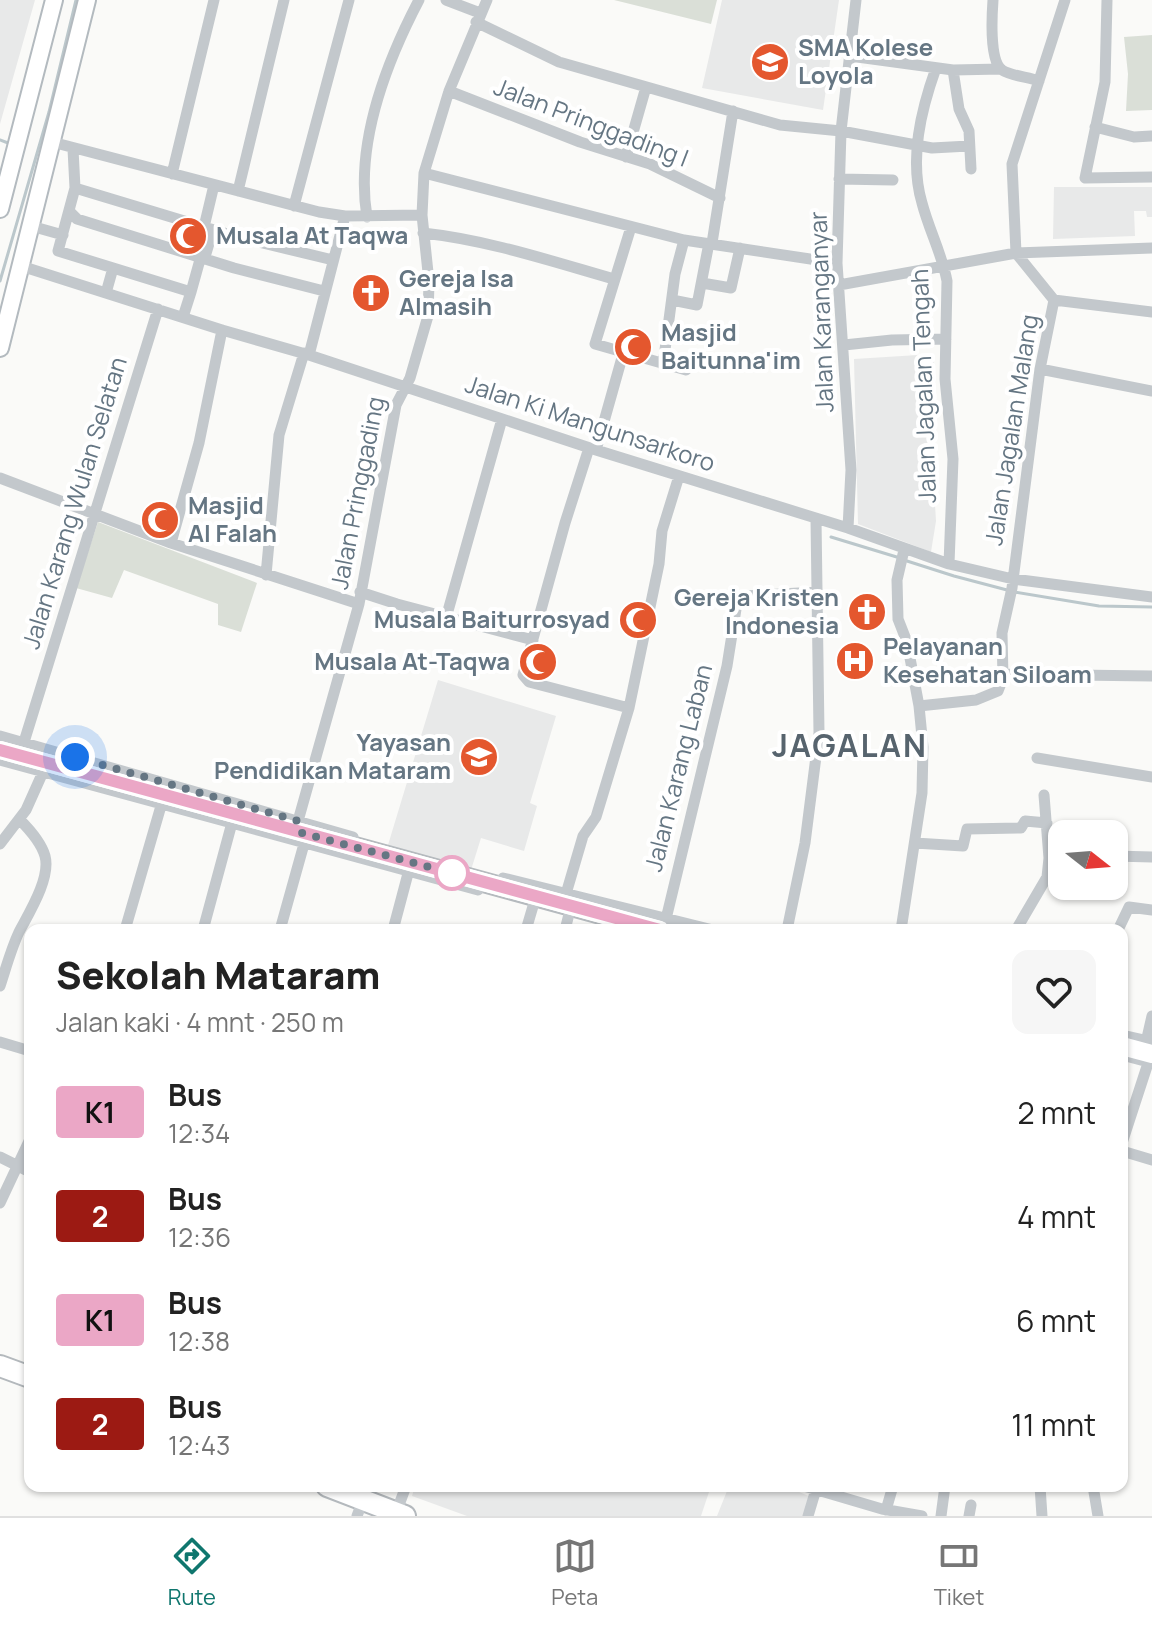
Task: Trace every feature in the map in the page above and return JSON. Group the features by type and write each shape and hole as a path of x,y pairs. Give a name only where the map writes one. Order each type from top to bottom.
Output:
{"highway":[{"path":"0,1366 24,1375"},
{"path":"336,1492 360,1508 401,1514"}],"main road":[{"path":"0,209 6,164 54,0"},
{"path":"0,348 87,0"},
{"path":"0,750 22,749 44,767 233,820 269,819 302,833 425,868 478,876 535,900 574,904 654,924"},
{"path":"1128,1048 1150,1053"}],"street":[{"path":"172,174 214,0"},
{"path":"238,191 284,0"},
{"path":"294,206 349,0"},
{"path":"367,217 363,193 365,162 382,87 389,62 419,0"},
{"path":"446,0 559,62 780,125 841,131 917,146 969,146"},
{"name":"Jalan Pringgading","path":"281,924 360,598 392,422 426,324 429,307 422,215 424,173 449,91 487,0"},
{"name":"Jalan Karanganyar","path":"848,528 851,470 837,263 841,131 856,0"},
{"path":"1016,253 1012,164 1065,0"},
{"path":"1107,0 1105,82 1085,178 1152,177"},
{"path":"993,6 993,43 1001,69"},
{"path":"850,56 953,70 1001,69 1039,81"},
{"name":"Jalan Jagalan Tengah","path":"936,68 920,123 917,146 920,198 947,281 945,393 953,459 949,564"},
{"path":"953,70 959,109 969,131 971,169"},
{"path":"626,157 646,87"},
{"name":"Jalan Pringgading I","path":"449,91 580,142 650,164 720,198"},
{"path":"672,300 697,305 720,198 733,111"},
{"path":"1095,127 1134,137 1151,133 1152,146"},
{"path":"52,142 294,206 345,216 422,215"},
{"path":"73,149 75,188 58,251 191,292"},
{"path":"424,173 684,240 837,263"},
{"path":"839,179 893,180"},
{"path":"183,317 214,185"},
{"path":"75,188 205,227 333,260"},
{"path":"70,212 77,219 234,268 324,291"},
{"path":"266,575 280,428 314,332 345,216"},
{"path":"31,226 63,235"},
{"path":"631,227 595,344 686,370"},
{"path":"423,233 501,247 614,279"},
{"path":"663,365 675,274 684,240"},
{"path":"702,283 731,288 740,248"},
{"path":"839,285 1016,253 1152,248"},
{"name":"Jalan Jagalan Malang","path":"1003,674 1002,633 1040,369 1054,300 1016,253"},
{"name":"Jalan Ki Mangunsarkoro","path":"21,266 222,330 308,351 406,382 592,449 848,528 902,556 949,564 1011,587 1152,597"},
{"path":"106,293 113,268"},
{"path":"1054,300 1152,312"},
{"name":"Jalan Karang Wulan Selatan","path":"22,749 158,309"},
{"path":"171,543 199,443 222,330"},
{"path":"844,345 900,339 946,339"},
{"path":"623,354 600,435 565,523 523,675 527,681 629,708"},
{"path":"1040,369 1152,391"},
{"path":"446,618 502,419"},
{"path":"567,924 574,904 583,836 596,817 629,708 659,564 662,531 679,476"},
{"path":"0,478 171,543 266,575 533,640"},
{"path":"788,924 805,843 819,733 816,519"},
{"path":"902,556 896,592 898,619 907,642 923,747 922,793 902,924"},
{"name":"Jalan Karang Laban","path":"662,924 727,666 737,603 744,596 817,592"},
{"path":"919,706 980,699 998,691 1003,674 1152,676"},
{"path":"0,736 22,749 269,819"},
{"path":"1037,758 1152,777"},
{"path":"0,760 44,767 20,820 0,844"},
{"path":"1044,795 1048,840"},
{"path":"127,924 163,800"},
{"path":"0,986 19,932 37,900 45,865 45,854 32,832 20,820"},
{"path":"205,924 233,820 302,833"},
{"path":"915,843 963,846 967,829 1021,828 1025,821 1047,823"},
{"path":"1128,856 1152,857"},
{"path":"1020,924 1044,883 1048,863"},
{"path":"396,924 425,868 535,900 528,924"},
{"path":"478,876 574,904 617,924"},
{"path":"1121,924 1129,907 1152,910"},
{"path":"1128,1124 1150,1053 1152,1016"},
{"path":"1128,1039 1150,1053"},
{"path":"0,1042 24,1049"},
{"path":"1128,1055 1150,1053"},
{"path":"0,1203 24,1151"},
{"path":"1128,1153 1152,1160"},
{"path":"0,1157 14,1171 24,1172"},
{"path":"401,1514 405,1492"},
{"path":"808,1516 811,1492"},
{"path":"826,1492 882,1512 916,1516"},
{"path":"882,1512 890,1492"},
{"path":"941,1516 944,1492"},
{"path":"1040,1492 1042,1516"},
{"path":"1094,1492 1098,1516"}],"shaded area":[{"path":"0,0 35,0 0,124"},
{"path":"614,0 717,0 711,24"},
{"name":"SMA Kolese Loyola","path":"722,0 839,0 823,110 702,88"},
{"path":"1152,35 1152,110 1126,111 1128,74 1124,37"},
{"path":"1054,187 1152,187 1152,217 1147,217 1146,211 1134,211 1135,236 1053,239"},
{"path":"934,354 934,422 930,423 936,521 931,552 858,524 854,359"},
{"path":"98,522 257,583 241,632 218,625 218,604 124,570 112,598 76,588"},
{"name":"Yayasan Pendidikan Mataram","path":"438,680 556,716 530,803 537,806 524,851 481,838 471,870 388,845"},
{"path":"413,1492 709,1492 701,1516 467,1516 412,1496"},
{"path":"727,1492 799,1492 811,1497 806,1516 717,1516"}],"waterway":[{"path":"0,281 49,112 76,0"},
{"path":"0,140 8,143"},
{"path":"831,537 900,558"},
{"path":"907,561 1007,590"},
{"path":"1014,592 1099,606 1152,607"}],"bus line":[{"name":"K1","path":"0,750 638,924"}],"place":[{"name":"SMA Kolese Loyola","path":"770,62"},
{"name":"Musala At Taqwa","path":"188,236"},
{"name":"Gereja Isa Almasih","path":"371,293"},
{"name":"Masjid Baitunna'im","path":"633,347"},
{"name":"Masjid Al Falah","path":"160,520"},
{"name":"Gereja Kristen Indonesia","path":"867,612"},
{"name":"Musala Baiturrosyad","path":"638,620"},
{"name":"Pelayanan Kesehatan Siloam","path":"855,661"},
{"name":"Musala At-Taqwa","path":"538,662"},
{"name":"Yayasan Pendidikan Mataram","path":"479,757"}],"district":[{"name":"JAGALAN","path":"850,746"}],"route":[{"path":"75,757 298,821 302,833 452,873"}]}
